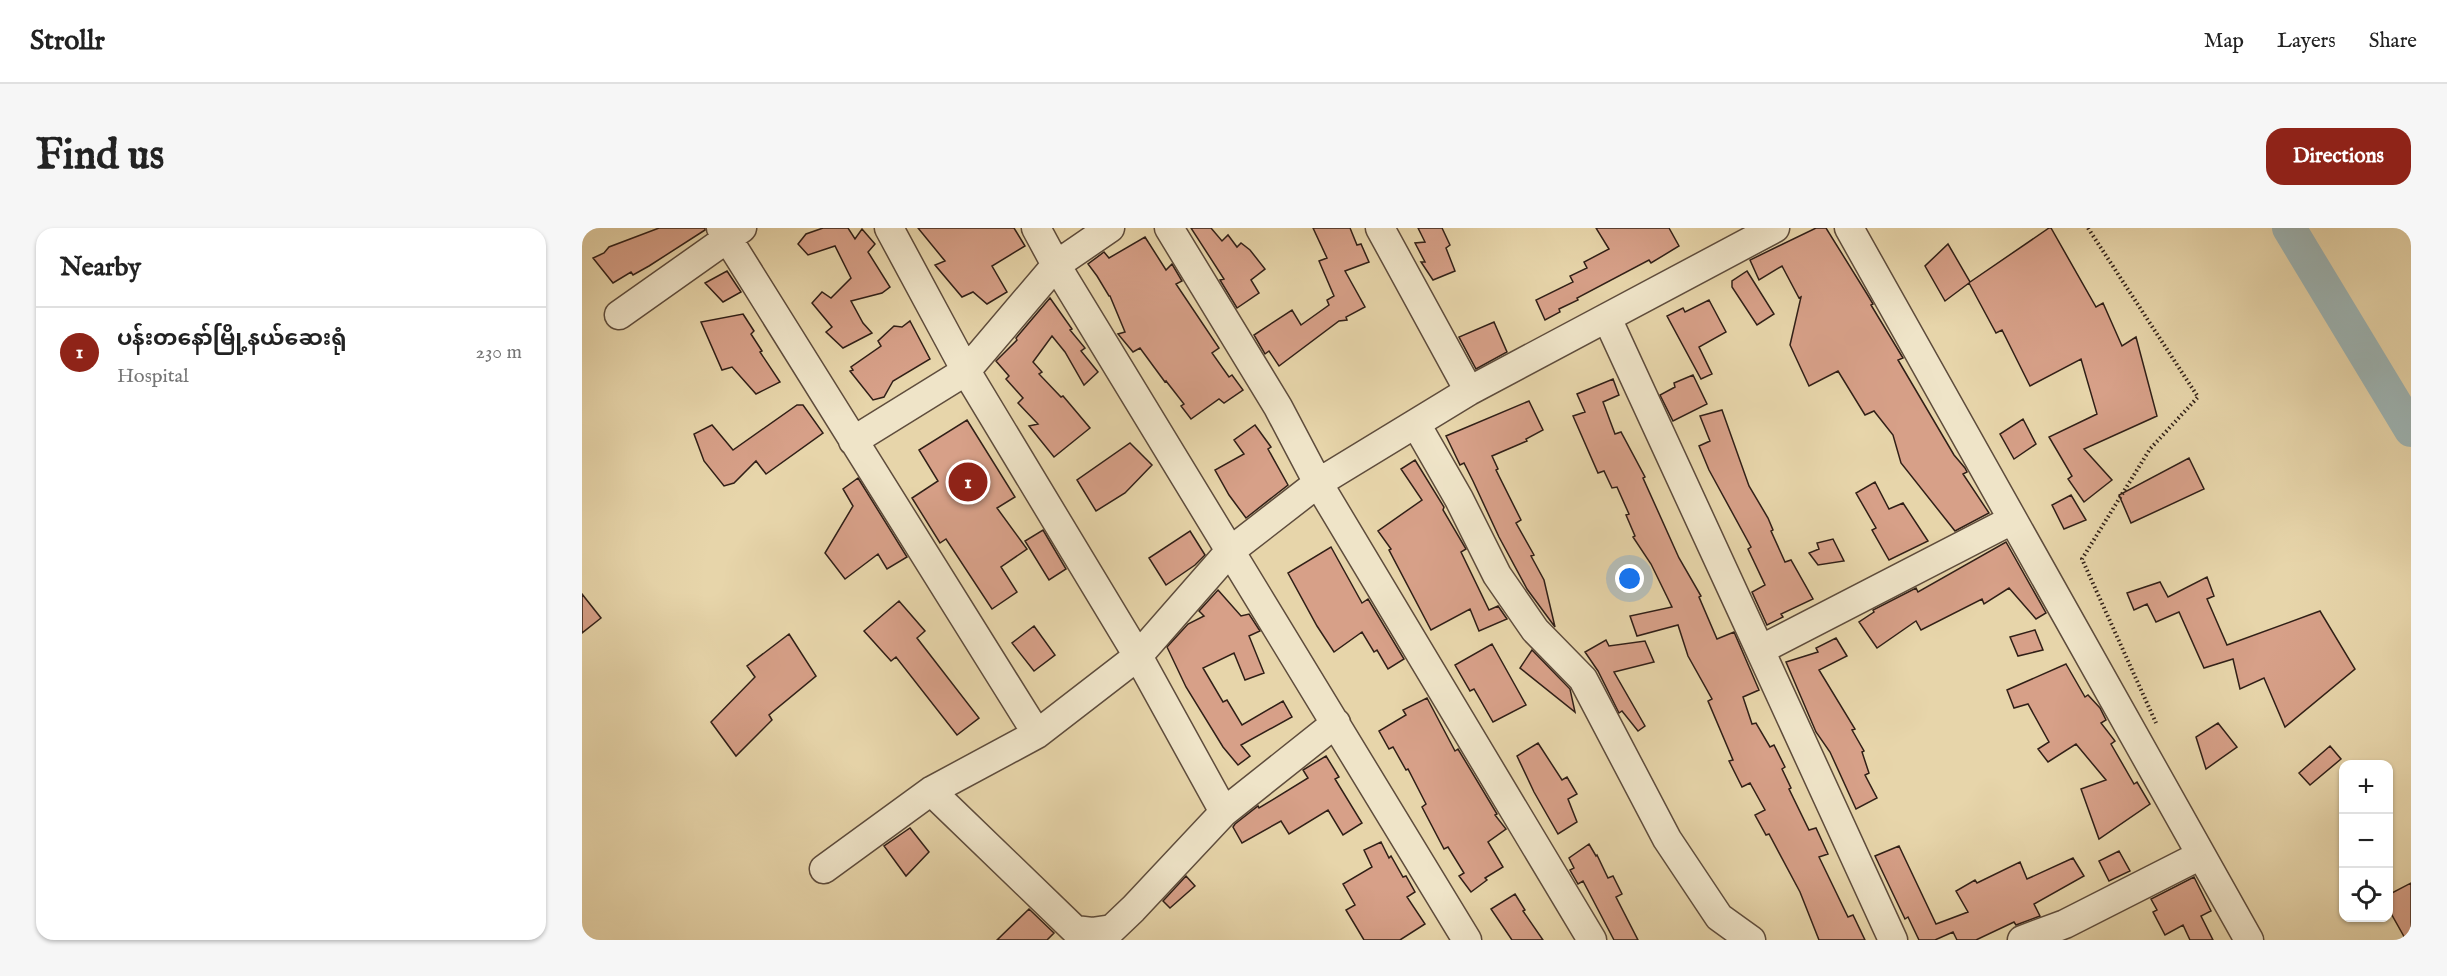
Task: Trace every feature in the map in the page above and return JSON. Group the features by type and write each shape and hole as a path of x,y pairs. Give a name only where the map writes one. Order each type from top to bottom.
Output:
{"street":[{"path":"889,228 966,371 1138,656 1224,812"},
{"path":"1036,228 1229,552 1467,940"},
{"path":"853,441 966,371 1056,265 1110,228"},
{"path":"1169,228 1278,407 1318,483 1592,940"},
{"path":"1380,228 1469,391"},
{"path":"824,869 931,791 1037,734 1138,656 1229,552 1318,483 1469,391 1775,228"},
{"path":"1850,228 2249,940"},
{"path":"619,315 730,231 853,441 1037,734"},
{"path":"1607,318 1893,940"},
{"path":"1416,424 1459,499 1497,575 1535,630 1583,679 1674,849 1719,918 1751,940"},
{"path":"1760,650 2012,520"},
{"path":"931,791 1074,930 1092,932 1112,929 1224,812 1336,723"},
{"path":"2022,940 2069,932 2201,855"}],"path":[{"path":"2088,228 2198,397 2150,449 2082,559 2155,721 2156,731"}],"building":[{"path":"659,228 705,228 705,230 649,266 633,275 631,272 613,283 593,258 604,253 609,247"},
{"path":"823,228 848,228 855,239 862,229 875,244 868,252 890,287 882,293 851,301 863,323 872,333 843,348 826,332 832,327 812,303 822,292 831,298 851,278 835,246 808,255 798,244 806,234"},
{"path":"918,228 1014,228 1025,246 992,266 1007,292 987,304 973,292 962,297 935,265 945,261"},
{"path":"1191,228 1211,228 1222,241 1228,235 1237,247 1241,243 1250,250 1265,269 1251,280 1259,293 1237,308 1220,280 1224,279"},
{"path":"1313,228 1350,228 1357,245 1361,244 1369,262 1345,271 1365,307 1346,317 1347,320 1339,321 1279,366 1269,351 1265,354 1254,335 1292,310 1301,325 1329,305 1327,300 1334,296 1319,261 1327,258"},
{"path":"1418,228 1442,228 1450,245 1446,248 1455,271 1433,280 1421,262 1425,262 1415,243 1425,242"},
{"path":"1596,228 1669,228 1679,246 1651,263 1649,260 1577,298 1578,300 1559,309 1560,312 1545,320 1536,300 1573,282 1570,276 1587,268 1584,262 1609,249"},
{"path":"1816,228 1826,228 1867,294 1873,304 1871,305 1903,358 1898,360 1954,455 1965,468 1967,472 1963,474 1989,513 1955,531 1901,463 1893,435 1874,411 1865,415 1838,371 1809,386 1790,345 1801,297 1799,298 1782,266 1759,280 1750,260"},
{"path":"2049,228 2096,307 2103,303 2122,346 2136,337 2157,416 2084,449 2112,480 2084,502 2068,479 2072,476 2049,437 2097,414 2081,359 2030,386 2002,330 1996,333 1969,283 1945,301 1925,266 1948,244 1970,282"},
{"path":"1145,237 1166,270 1172,264 1182,281 1176,284 1219,348 1212,353 1229,377 1232,375 1243,390 1224,403 1219,399 1191,419 1181,406 1184,404 1140,348 1133,352 1118,334 1125,332 1110,296 1088,264 1104,252 1109,258"},
{"path":"727,271 741,292 723,302 705,283"},
{"path":"1747,271 1774,314 1757,325 1732,287 1732,281"},
{"path":"1050,298 1072,329 1070,330 1085,348 1081,351 1098,372 1084,385 1065,352 1052,336 1033,362 1042,372 1039,374 1061,397 1063,396 1090,428 1054,457 1029,426 1038,424 1018,403 1023,398 1006,379 1009,376 996,361 1017,340 1016,338"},
{"path":"1709,300 1726,332 1699,347 1712,374 1701,379 1667,316 1683,308 1685,312"},
{"path":"743,314 754,331 751,334 762,351 760,352 780,382 756,394 732,367 722,370 701,322"},
{"path":"910,321 930,359 893,381 884,397 873,400 850,371 853,370 851,367 881,346 878,341 894,326 902,327"},
{"path":"1494,322 1507,352 1476,369 1459,337"},
{"path":"1693,375 1707,404 1673,421 1660,395 1675,387 1674,383"},
{"path":"1613,379 1619,395 1603,402 1615,434 1621,432 1645,477 1643,478 1679,558 1701,596 1699,597 1717,639 1734,632 1759,690 1743,697 1752,724 1756,723 1770,747 1774,745 1785,767 1782,769 1791,788 1789,789 1809,830 1816,828 1828,854 1819,857 1848,917 1853,915 1865,940 1819,940 1800,892 1769,834 1766,835 1755,815 1765,810 1750,783 1742,787 1729,761 1733,760 1708,701 1712,699 1688,656 1678,625 1637,636 1630,616 1672,607 1651,564 1633,537 1635,536 1626,515 1629,514 1617,487 1612,488 1604,471 1598,473 1573,416 1585,412 1577,394"},
{"path":"1529,401 1543,430 1526,439 1527,441 1492,456 1498,469 1496,470 1521,520 1516,523 1534,555 1531,556 1544,580 1555,627 1527,589 1464,463 1460,465 1446,436"},
{"path":"797,405 803,405 823,433 766,474 756,461 734,483 724,486 704,461 694,434 712,425 733,450"},
{"path":"1722,410 1749,486 1768,518 1773,530 1771,531 1785,562 1791,560 1813,599 1781,614 1783,617 1767,625 1752,592 1765,585 1748,549 1751,547 1709,470 1699,446 1710,441 1700,416"},
{"path":"2023,419 2036,444 2014,459 2000,434"},
{"path":"967,420 1015,497 997,508 1027,549 1001,567 1017,592 992,609 946,539 940,543 912,498 938,481 919,450"},
{"path":"1255,425 1271,447 1268,449 1288,485 1246,518 1229,495 1215,470 1244,454 1234,440"},
{"path":"1130,443 1152,465 1125,493 1096,511 1077,480"},
{"path":"2189,458 2204,489 2131,523 2119,495"},
{"path":"1415,460 1466,549 1461,552 1489,610 1498,606 1507,619 1479,631 1470,609 1431,630 1389,550 1391,549 1378,531 1422,500 1401,469"},
{"path":"858,478 907,557 887,569 878,554 845,579 825,553 853,506 843,489"},
{"path":"1875,482 1889,509 1903,503 1928,541 1889,560 1872,530 1876,528 1856,493"},
{"path":"2071,495 2086,520 2064,529 2052,505"},
{"path":"1043,530 1066,569 1049,580 1025,541"},
{"path":"1190,531 1205,555 1195,565 1166,585 1149,558"},
{"path":"1833,539 1844,561 1818,565 1809,553 1819,549 1817,543"},
{"path":"2006,542 2046,613 2036,619 2009,588 1984,604 1982,599 1921,630 1916,621 1877,648 1859,622 1874,612 1873,610 1916,588 1918,592"},
{"path":"1331,547 1362,603 1368,599 1404,659 1388,669 1377,650 1374,652 1362,632 1334,652 1288,573"},
{"path":"2207,577 2214,596 2207,599 2227,645 2320,611 2355,669 2285,727 2264,678 2240,689 2233,659 2204,668 2179,612 2156,622 2147,604 2134,610 2127,593 2160,582 2168,597"},
{"path":"1218,590 1241,616 1249,614 1260,631 1249,636 1264,673 1245,680 1234,653 1203,668 1223,702 1227,700 1242,725 1283,701 1292,717 1241,745 1250,756 1238,765 1223,747 1186,687 1167,647 1188,624 1204,616 1199,611"},
{"path":"582,594 601,618 582,633"},
{"path":"899,601 925,631 917,638 979,718 957,735 896,657 891,661 864,631"},
{"path":"1034,626 1055,655 1034,671 1012,643"},
{"path":"2035,630 2043,650 2018,656 2010,637"},
{"path":"789,634 816,676 769,715 772,720 736,756 711,722 755,677 747,666"},
{"path":"1836,638 1847,656 1819,670 1855,729 1852,730 1864,751 1862,752 1869,773 1865,775 1877,798 1856,809 1830,752 1816,732 1786,662 1818,652 1816,648"},
{"path":"1606,640 1609,646 1645,641 1654,662 1614,672 1645,726 1638,731 1622,711 1619,713 1598,671 1585,652"},
{"path":"1492,644 1526,705 1493,722 1474,689 1470,691 1455,665"},
{"path":"1532,650 1570,689 1575,712 1520,668"},
{"path":"2066,664 2085,697 2088,695 2100,708 2106,720 2101,723 2115,741 2111,744 2134,784 2137,782 2150,804 2099,839 2081,789 2106,780 2076,744 2048,762 2038,749 2049,742 2028,704 2014,708 2007,690"},
{"path":"1427,698 1455,751 1458,749 1497,814 1495,815 1506,829 1488,842 1503,867 1485,878 1487,880 1471,892 1459,876 1464,873 1448,847 1444,849 1422,807 1426,804 1408,769 1406,770 1393,747 1389,749 1379,731 1406,715 1403,710"},
{"path":"2218,723 2237,747 2206,769 2196,737"},
{"path":"1538,743 1562,780 1567,777 1577,794 1568,799 1577,822 1558,834 1517,756"},
{"path":"2330,746 2341,759 2310,785 2299,773"},
{"path":"1326,756 1339,777 1335,779 1362,823 1343,835 1328,810 1289,834 1281,821 1242,843 1233,827 1235,824 1258,806 1259,808 1308,778 1303,770"},
{"path":"910,828 929,852 906,876 884,846"},
{"path":"1381,842 1389,858 1391,856 1415,892 1407,897 1425,924 1400,940 1364,940 1346,910 1355,905 1343,884 1372,867 1364,850"},
{"path":"1589,844 1608,878 1613,876 1622,894 1616,897 1638,940 1614,940 1583,881 1578,884 1570,870 1574,868 1569,858"},
{"path":"1899,846 1936,924 1968,912 1956,891 1975,880 1977,883 2020,862 2027,879 2073,858 2084,876 2034,904 2040,916 2016,925 2014,922 1976,940 1957,940 1953,932 1935,940 1919,940 1908,917 1905,919 1875,856"},
{"path":"2119,851 2130,871 2109,881 2099,861"},
{"path":"1186,876 1195,886 1170,908 1163,901"},
{"path":"2194,877 2211,911 2201,916 2213,940 2190,940 2183,925 2165,935 2153,912 2157,910 2151,899"},
{"path":"2411,883 2411,940 2406,940 2393,917 2393,892"},
{"path":"1515,894 1525,910 1523,911 1543,940 1512,940 1491,909"},
{"path":"1029,909 1054,933 1047,940 997,940"}],"waterway":[{"path":"2289,228 2411,430"}],"place":[{"name":"ပန်းတနော်မြို့နယ်ဆေးရုံ","path":"968,482"}]}
